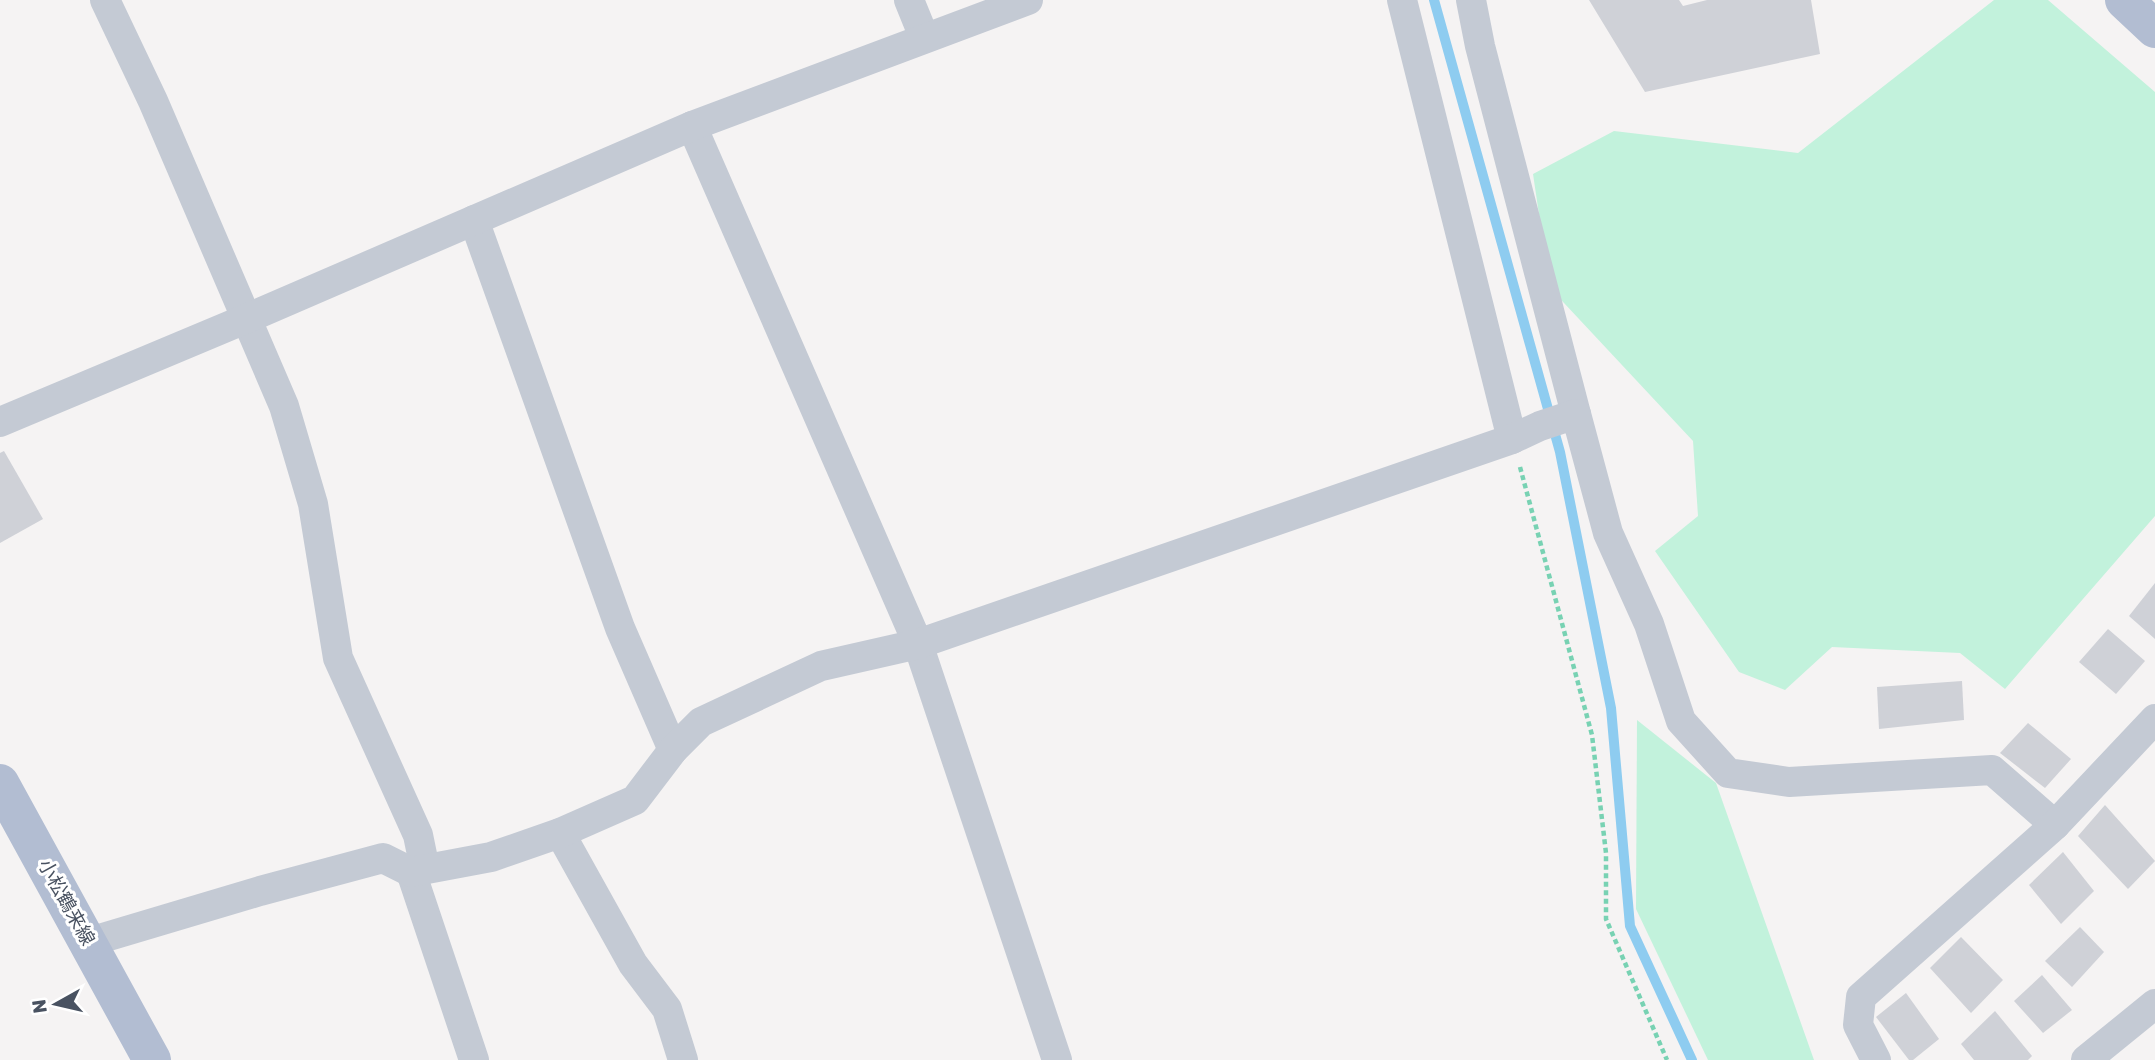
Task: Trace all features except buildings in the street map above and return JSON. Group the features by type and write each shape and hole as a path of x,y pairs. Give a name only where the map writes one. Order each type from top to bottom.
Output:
{"main road":[{"path":"2124,0 2155,29"},
{"name":"小松鶴来線","path":"0,782 152,1060"}],"street":[{"path":"105,0 153,102 284,406 313,504 338,658 418,835 418,871 474,1060"},
{"path":"909,0 924,37"},
{"path":"0,422 692,126 1028,0"},
{"path":"1402,0 1512,439"},
{"path":"1471,0 1560,420 1649,624 1681,721 1728,773 1789,782 1992,770 2055,825"},
{"path":"692,126 918,645 1057,1060"},
{"path":"474,220 620,628 673,750"},
{"path":"89,942 260,891 383,859 418,871 491,857 560,833 635,800 673,750 701,722 821,666 918,645 1560,420"},
{"path":"1876,1060 1858,1025 1861,997 2055,825 2155,719"},
{"path":"560,833 633,964 667,1009 683,1060"},
{"path":"2086,1060 2155,1004"}],"path":[{"path":"1512,439 1592,735 1606,853 1606,919 1667,1060"}],"green space":[{"path":"1994,0 2048,0 2155,92 2155,516 2005,689 1960,653 1832,647 1785,690 1739,672 1655,551 1698,516 1693,441 1550,288 1533,174 1614,131 1798,153"},
{"path":"1637,720 1716,783 1814,1060 1708,1060 1636,909"}],"waterway":[{"path":"1434,0 1560,452 1611,708 1630,926 1692,1060"}]}
